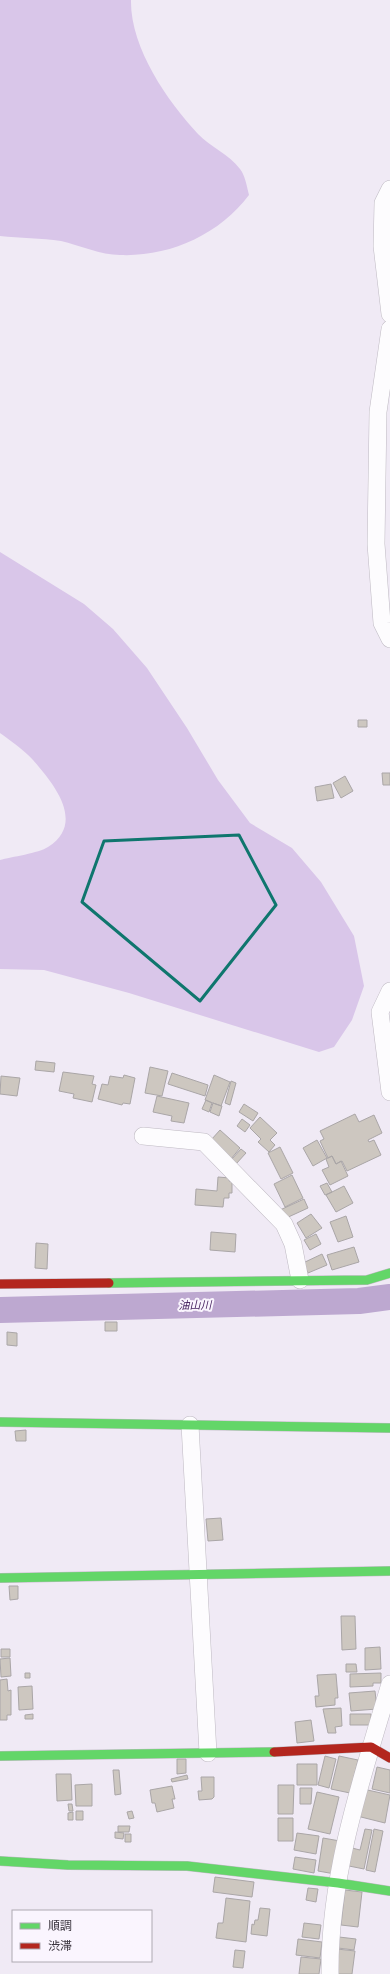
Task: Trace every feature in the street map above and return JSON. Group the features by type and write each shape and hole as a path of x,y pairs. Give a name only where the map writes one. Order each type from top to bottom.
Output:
{"street":[{"path":"390,190 383,203 382,246 390,314"},
{"path":"390,329 378,412 376,544 382,623 390,639"},
{"path":"390,991 380,1012 390,1092"},
{"path":"143,1136 204,1142 284,1224 293,1244 300,1280"},
{"path":"0,1284 367,1280 390,1273"},
{"path":"0,1422 390,1428"},
{"path":"190,1425 208,1753"},
{"path":"0,1578 390,1571"},
{"path":"330,1974 330,1944 338,1883 349,1828 390,1684"},
{"path":"0,1756 312,1751 371,1747 390,1758"},
{"path":"0,1861 68,1865 187,1866 338,1883 390,1891"}],"highlighted area":[{"path":"239,835 276,905 200,1001 82,902 104,841"}],"shaded area":[{"path":"0,0 131,0 132,18 137,36 152,72 174,106 186,121 203,139 230,159 240,169 245,178 249,195 223,222 208,232 192,241 157,252 138,255 113,255 61,241 0,236"},
{"path":"0,552 84,604 113,629 147,668 187,728 218,780 250,823 292,848 321,882 354,936 364,986 352,1020 334,1047 319,1052 129,993 44,970 0,969 0,860 32,853 48,847 59,837 65,827 65,815 63,804 50,780 26,753 0,733"}],"building":[{"path":"358,720 367,720 367,727 358,727"},
{"path":"382,773 390,773 390,785 383,785"},
{"path":"345,776 353,791 341,798 333,783"},
{"path":"331,784 334,798 317,801 315,787"},
{"path":"36,1061 55,1063 54,1072 35,1070"},
{"path":"150,1067 168,1071 162,1096 145,1093"},
{"path":"63,1072 94,1076 92,1084 96,1085 92,1102 73,1098 74,1094 59,1091"},
{"path":"172,1073 208,1085 205,1096 168,1084"},
{"path":"124,1075 135,1078 130,1104 123,1103 122,1105 98,1099 102,1084 108,1085 110,1076 123,1078"},
{"path":"214,1075 230,1082 221,1106 205,1100"},
{"path":"1,1076 20,1078 17,1096 0,1094"},
{"path":"231,1081 236,1083 230,1105 225,1103"},
{"path":"157,1096 189,1103 184,1123 171,1121 172,1116 153,1112"},
{"path":"206,1100 212,1103 209,1112 202,1109"},
{"path":"213,1103 222,1106 219,1116 210,1112"},
{"path":"244,1104 258,1113 253,1121 239,1112"},
{"path":"355,1114 359,1122 374,1115 382,1133 368,1140 369,1142 374,1140 381,1155 347,1171 342,1161 336,1164 332,1156 328,1158 320,1141 324,1139 320,1131"},
{"path":"260,1117 277,1133 270,1140 275,1145 269,1152 258,1142 261,1139 250,1128"},
{"path":"242,1119 250,1125 245,1132 237,1126"},
{"path":"220,1130 240,1148 231,1159 211,1140"},
{"path":"317,1140 327,1158 313,1166 303,1148"},
{"path":"280,1147 293,1173 281,1179 268,1153"},
{"path":"241,1149 246,1153 236,1164 231,1160"},
{"path":"332,1156 336,1164 341,1161 348,1176 330,1185 322,1170 329,1167 326,1159"},
{"path":"292,1175 303,1198 285,1207 274,1184"},
{"path":"218,1177 230,1178 229,1181 232,1181 232,1193 229,1193 229,1198 224,1198 223,1207 195,1205 196,1189 217,1191"},
{"path":"327,1183 332,1192 325,1195 320,1186"},
{"path":"344,1186 353,1203 336,1212 326,1195"},
{"path":"304,1199 308,1208 284,1219 280,1210"},
{"path":"311,1214 322,1228 306,1238 297,1223"},
{"path":"346,1216 353,1237 338,1242 330,1222"},
{"path":"211,1232 236,1234 235,1252 210,1250"},
{"path":"316,1234 321,1244 310,1250 304,1240"},
{"path":"36,1243 48,1244 47,1269 35,1268"},
{"path":"354,1247 359,1262 332,1270 327,1255"},
{"path":"322,1254 327,1265 308,1273 303,1263"},
{"path":"105,1322 117,1322 117,1331 105,1331"},
{"path":"7,1332 17,1333 17,1346 7,1345"},
{"path":"26,1430 26,1441 16,1441 15,1431"},
{"path":"221,1518 223,1540 208,1541 206,1519"},
{"path":"9,1586 18,1586 18,1599 10,1600"},
{"path":"341,1616 355,1616 356,1649 342,1650"},
{"path":"380,1647 381,1669 365,1670 365,1648"},
{"path":"1,1649 10,1649 10,1657 1,1657"},
{"path":"10,1658 11,1676 1,1677 0,1659"},
{"path":"346,1664 356,1664 357,1672 346,1672"},
{"path":"25,1673 30,1673 30,1678 25,1678"},
{"path":"381,1673 381,1683 373,1683 373,1686 350,1687 350,1674"},
{"path":"336,1674 338,1698 335,1698 335,1705 316,1707 315,1696 319,1696 317,1675"},
{"path":"7,1679 8,1691 11,1690 11,1715 7,1715 7,1720 0,1720 0,1680"},
{"path":"32,1686 33,1709 19,1710 18,1687"},
{"path":"375,1691 377,1709 351,1711 349,1693"},
{"path":"341,1708 342,1726 335,1727 336,1733 328,1733 323,1709"},
{"path":"33,1714 33,1719 25,1719 25,1715"},
{"path":"350,1714 371,1714 371,1725 350,1725"},
{"path":"311,1720 314,1741 297,1743 295,1722"},
{"path":"325,1756 336,1759 329,1788 318,1785"},
{"path":"339,1756 358,1760 350,1793 331,1789"},
{"path":"177,1759 186,1759 186,1773 177,1774"},
{"path":"297,1764 317,1764 317,1785 297,1785"},
{"path":"377,1767 390,1770 390,1793 372,1789"},
{"path":"113,1770 119,1770 121,1794 115,1795"},
{"path":"56,1774 71,1774 72,1800 57,1801"},
{"path":"187,1775 188,1779 172,1782 171,1779"},
{"path":"201,1777 214,1777 214,1797 212,1799 199,1800 198,1791 202,1791"},
{"path":"92,1784 92,1806 76,1806 75,1785"},
{"path":"278,1785 294,1785 293,1814 278,1814"},
{"path":"172,1786 175,1799 172,1799 174,1808 157,1812 155,1803 152,1803 150,1790"},
{"path":"300,1788 312,1788 311,1804 300,1804"},
{"path":"363,1789 390,1795 385,1823 357,1816"},
{"path":"317,1792 339,1797 330,1834 308,1829"},
{"path":"68,1804 72,1804 73,1811 69,1811"},
{"path":"76,1811 83,1811 83,1820 76,1820"},
{"path":"132,1811 134,1818 129,1819 127,1812"},
{"path":"73,1812 73,1820 68,1820 68,1813"},
{"path":"278,1818 293,1818 293,1841 278,1841"},
{"path":"118,1826 130,1826 129,1832 118,1832"},
{"path":"365,1829 372,1830 364,1869 349,1866 352,1848 360,1850"},
{"path":"374,1829 383,1831 375,1872 366,1870"},
{"path":"115,1832 124,1833 123,1839 115,1838"},
{"path":"297,1833 319,1836 316,1854 294,1850"},
{"path":"125,1834 131,1834 131,1842 125,1842"},
{"path":"323,1838 340,1841 335,1874 318,1871"},
{"path":"295,1857 316,1860 314,1873 293,1869"},
{"path":"215,1877 254,1882 252,1897 213,1892"},
{"path":"308,1888 318,1889 316,1902 306,1900"},
{"path":"345,1890 362,1892 358,1927 341,1925"},
{"path":"226,1898 250,1901 246,1942 216,1938 218,1923 223,1923"},
{"path":"260,1908 270,1909 267,1936 251,1934 252,1924 254,1925 255,1920 258,1920"},
{"path":"304,1923 321,1925 319,1939 302,1937"},
{"path":"339,1937 356,1939 354,1950 338,1948"},
{"path":"298,1939 322,1942 320,1958 296,1955"},
{"path":"337,1949 355,1951 352,1974 334,1974"},
{"path":"235,1950 245,1951 243,1968 233,1967"},
{"path":"301,1957 321,1959 319,1974 299,1974"}],"waterway":[{"name":"油山川","path":"0,1310 359,1301 390,1297"}],"traffic: fast":[{"path":"109,1283 367,1280 390,1273"},
{"path":"0,1422 390,1428"},
{"path":"0,1578 390,1571"},
{"path":"0,1756 274,1752"},
{"path":"0,1861 68,1865 187,1866 338,1883 390,1891"}],"traffic: jam":[{"path":"0,1284 109,1283"},
{"path":"274,1752 371,1747 390,1758"}]}
